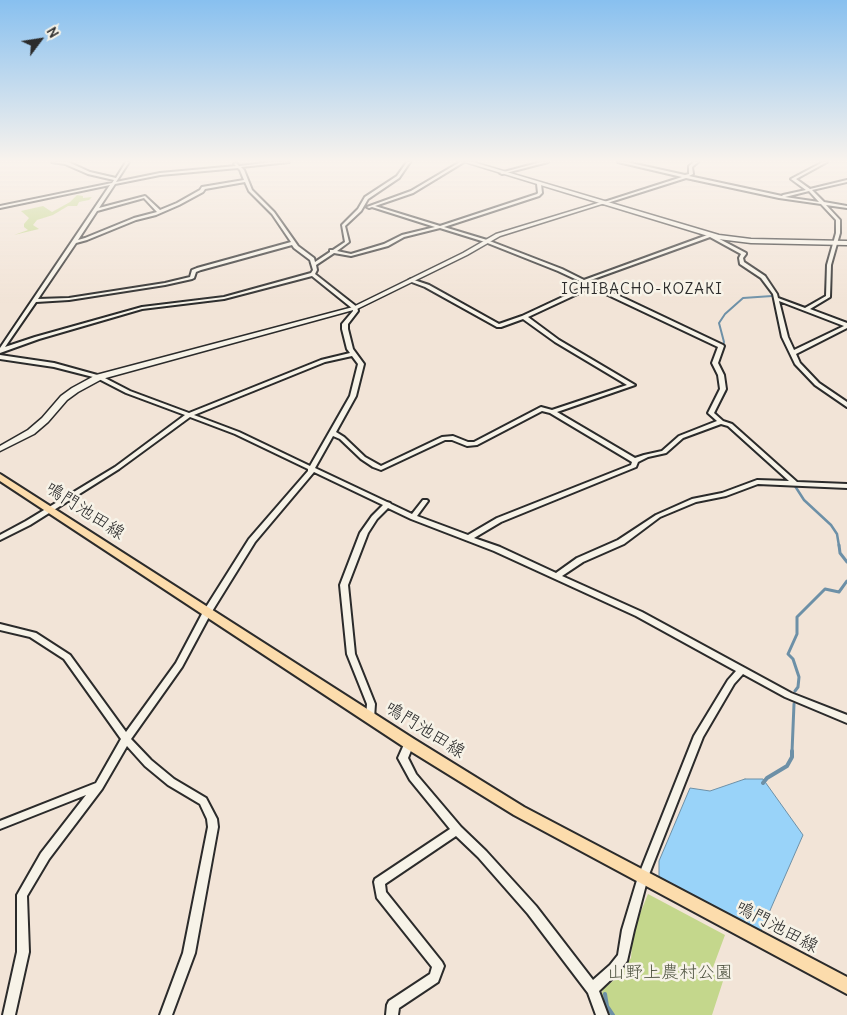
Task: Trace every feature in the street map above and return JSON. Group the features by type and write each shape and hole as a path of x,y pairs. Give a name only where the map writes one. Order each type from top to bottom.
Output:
{"main road":[{"name":"鳴門池田線","path":"0,477 47,510 370,718 519,811 847,986"}],"street":[{"path":"73,242 86,240 134,219 165,209"},
{"path":"269,209 293,243 315,264"},
{"path":"382,209 486,241 587,283 721,346 715,362 721,375 723,389 711,413 722,422 730,425 795,484"},
{"path":"332,251 351,255 386,245 403,236 440,228 495,209"},
{"path":"0,449 31,432 45,420 64,398 99,377 355,308 465,254 486,241 512,230 582,209"},
{"path":"624,209 710,235 752,241 847,243"},
{"path":"807,309 828,297 829,264 838,233 838,220 828,209"},
{"path":"0,351 95,210"},
{"path":"313,274 315,264 347,242 342,228 360,210"},
{"path":"587,283 710,235 743,252 742,263 763,277 777,299 785,337 798,364 817,384 847,405"},
{"path":"34,302 69,299 192,278 194,271 199,268 293,243"},
{"path":"313,274 355,308"},
{"path":"0,351 36,338 142,308 224,298 313,274"},
{"path":"411,280 427,286 499,326 524,317 586,288 587,283"},
{"path":"777,299 847,325"},
{"path":"9,1015 23,952 22,896 45,856 99,786 126,739 179,665 207,612 252,541 312,470 333,433 353,396 361,369 359,360 352,354 345,324 356,312 355,308"},
{"path":"524,317 557,340 632,385 552,412"},
{"path":"793,353 847,325"},
{"path":"0,538 147,448 189,415 322,361 352,354"},
{"path":"0,357 54,365 99,377 128,392 252,439 312,470 413,516 470,537 556,576 672,631 788,695 847,719"},
{"path":"333,433 342,438 369,462 381,468 444,438 453,438 467,444 475,444 541,409 552,412 635,461"},
{"path":"470,537 499,520 634,466 635,461 646,456 664,452 680,437 722,422"},
{"path":"556,576 580,560 621,542 658,516 694,500 724,494 757,482 847,486"},
{"path":"413,516 425,501"},
{"path":"370,718 371,704 352,654 344,585 364,533 374,518 388,504"},
{"path":"0,626 33,635 67,657 126,739 148,763 171,782 203,800 213,827 189,952 166,1015"},
{"path":"592,989 614,969 623,957 628,930 643,877 699,736 731,682 742,670"},
{"path":"409,743 403,758 413,777 457,830 482,854 532,910 592,989 602,1015"},
{"path":"0,825 99,786"},
{"path":"392,1015 393,1006 434,978 438,966 381,894 379,882 457,830"}],"green space":[{"path":"48,209 52,212 62,209 53,215 37,220 33,225 39,229 14,235 28,230 24,227 24,224 29,218 21,211"},
{"name":"山野上農村公園","path":"648,894 725,935 712,970 724,978 712,1015 610,1015 604,1007 601,996 603,989 618,977 631,958 633,931"}],"water":[{"path":"745,779 763,779 803,835 761,931 659,877 659,861 690,788 710,791"}],"waterway":[{"path":"719,366 718,362 724,342 719,323 725,314 743,298 772,296"},
{"path":"723,373 725,386"},
{"path":"717,416 715,411 726,391 725,385"},
{"path":"724,423 765,460"},
{"path":"795,486 804,500 831,525 837,534 839,546"},
{"path":"839,545 840,553 847,562"},
{"path":"795,691 798,687 799,677 793,659 788,654 797,634 797,617 825,589 839,592 847,581"},
{"path":"792,752 794,704"},
{"path":"763,783 767,778 787,766 792,757 792,752"},
{"path":"605,994 607,1006 613,1015"}],"district":[{"name":"ICHIBACHO-KOZAKI","path":"642,290"}]}
